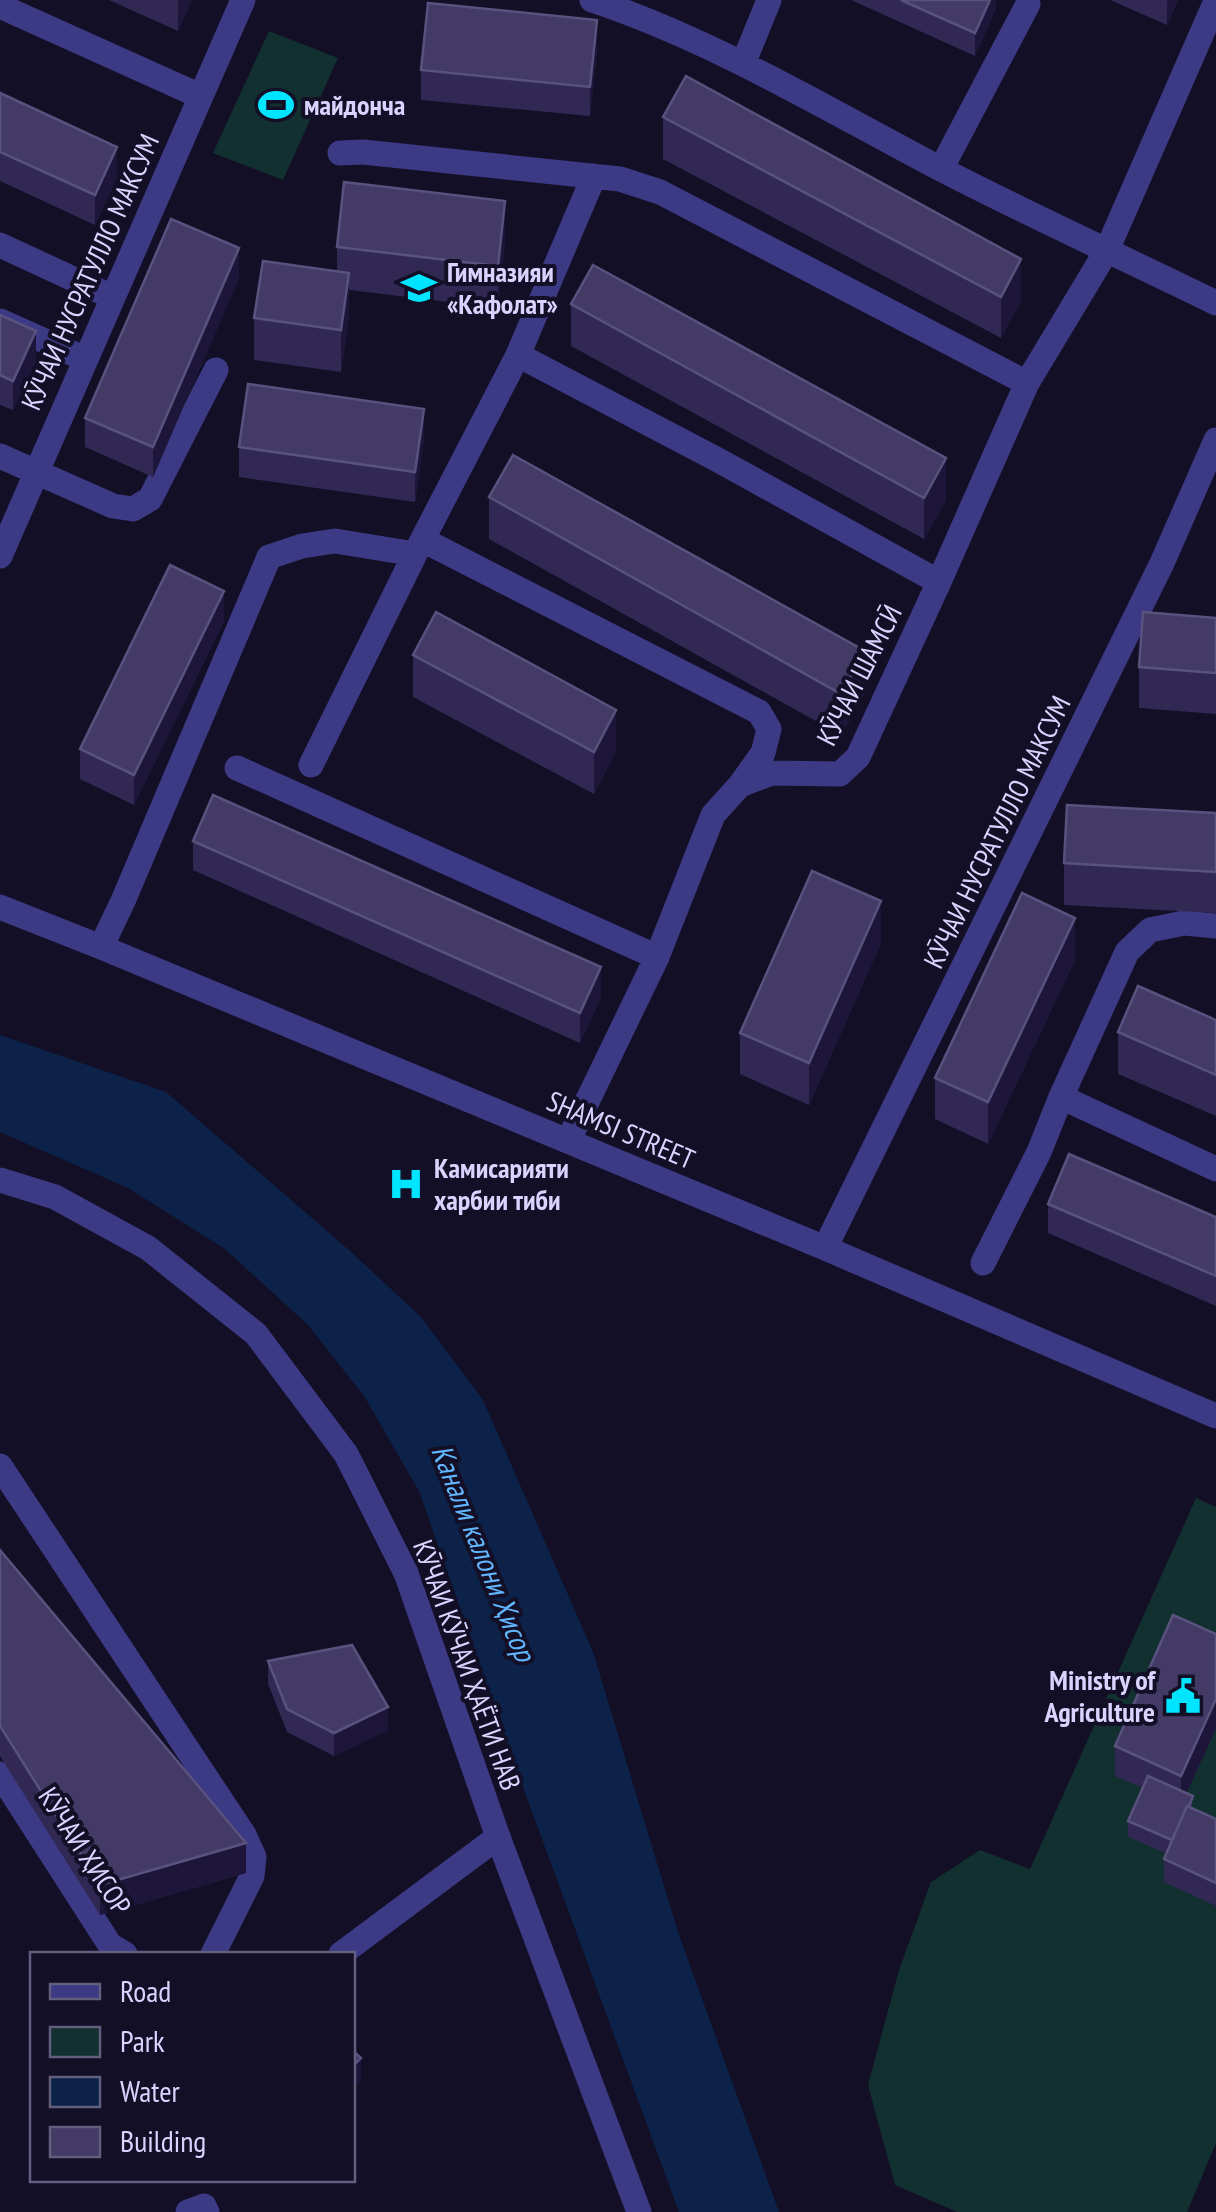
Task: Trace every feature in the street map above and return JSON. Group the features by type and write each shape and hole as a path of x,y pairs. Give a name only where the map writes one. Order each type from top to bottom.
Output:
{"street":[{"name":"КӮЧАИ НУСРАТУЛЛО МАКСУМ","path":"0,556 243,0"},
{"path":"592,0 632,13 743,64 942,169 1216,303"},
{"path":"743,64 768,0"},
{"path":"518,355 939,582 1027,383 1107,250 1216,0"},
{"path":"942,169 1028,4"},
{"path":"0,6 200,96"},
{"path":"340,152 620,179 660,192 1027,383"},
{"path":"312,765 518,355 594,176"},
{"path":"0,245 112,297"},
{"path":"0,321 85,359"},
{"path":"0,456 113,506 133,509 150,499 216,370"},
{"name":"КӮЧАИ НУСРАТУЛЛО МАКСУМ","path":"825,1248 1162,563 1216,440"},
{"path":"101,946 269,557 335,541 419,547 759,712 769,729 764,753 713,815 658,957 568,1141"},
{"name":"КӮЧАИ ШАМСӢ","path":"740,785 772,773 840,774 858,756 939,582"},
{"path":"237,768 658,957"},
{"name":"SHAMSI STREET","path":"0,907 825,1248 1216,1416"},
{"path":"983,1262 1039,1152 1127,952 1150,930 1184,923 1216,926"},
{"path":"1061,1097 1216,1170"},
{"name":"КӮЧАИ КӮЧАИ ҲАЁТИ НАВ","path":"0,1180 55,1197 148,1248 256,1334 346,1454 406,1573 498,1837 638,2212"},
{"path":"3,1478 223,1803 254,1857 252,1876 214,1952"},
{"name":"КӮЧАИ ҲИСОР","path":"0,1774 110,1945 122,1952"},
{"path":"344,1952 498,1837"}],"green space":[{"name":"майдонча","path":"269,31 338,58 283,180 213,153"},
{"path":"1196,1498 1216,1507 1216,2143 1187,2212 957,2212 895,2185 868,2085 899,1970 931,1882 980,1850 1030,1869"}],"water":[{"name":"Канали калони Ҳисор","path":"0,1035 166,1092 421,1317 483,1400 593,1652 678,1932 779,2212 679,2212 419,1491 364,1396 308,1325 225,1249 128,1188 0,1132"}],"building":[{"path":"901,0 990,0 975,33"},
{"path":"428,3 597,20 590,87 421,70"},
{"path":"686,76 1021,259 1001,297 663,117"},
{"path":"0,93 117,147 95,195 0,152"},
{"path":"344,182 505,201 498,266 337,247"},
{"path":"171,219 239,248 153,447 85,418"},
{"path":"263,261 349,273 341,330 254,318"},
{"path":"593,265 946,458 924,498 571,304"},
{"path":"0,315 36,331 13,381 0,375"},
{"path":"248,384 424,409 415,472 239,447"},
{"path":"513,455 865,651 841,694 489,497"},
{"path":"170,565 224,591 134,775 80,749"},
{"path":"436,612 616,710 594,752 413,655"},
{"path":"1143,612 1216,618 1216,673 1139,667"},
{"path":"213,795 601,967 580,1013 193,841"},
{"path":"1067,805 1216,813 1216,872 1064,863"},
{"path":"812,871 881,901 809,1063 740,1033"},
{"path":"1022,893 1075,918 988,1102 935,1078"},
{"path":"1138,986 1216,1020 1216,1075 1118,1032"},
{"path":"1069,1154 1216,1217 1216,1276 1048,1204"},
{"path":"0,1550 246,1843 100,1885 0,1726"},
{"name":"Ministry of Agriculture","path":"1173,1615 1216,1634 1216,1699 1181,1776 1115,1746"},
{"path":"352,1645 388,1707 334,1733 287,1709 268,1661"},
{"path":"1148,1776 1193,1796 1172,1840 1128,1821"},
{"path":"1187,1806 1216,1819 1216,1883 1164,1859"}],"place":[{"name":"майдонча","path":"276,105"},
{"name":"Гимназияи «Кафолат»","path":"419,288"},
{"name":"Камисарияти харбии тиби","path":"406,1184"},
{"name":"Ministry of Agriculture","path":"1183,1696"}]}
